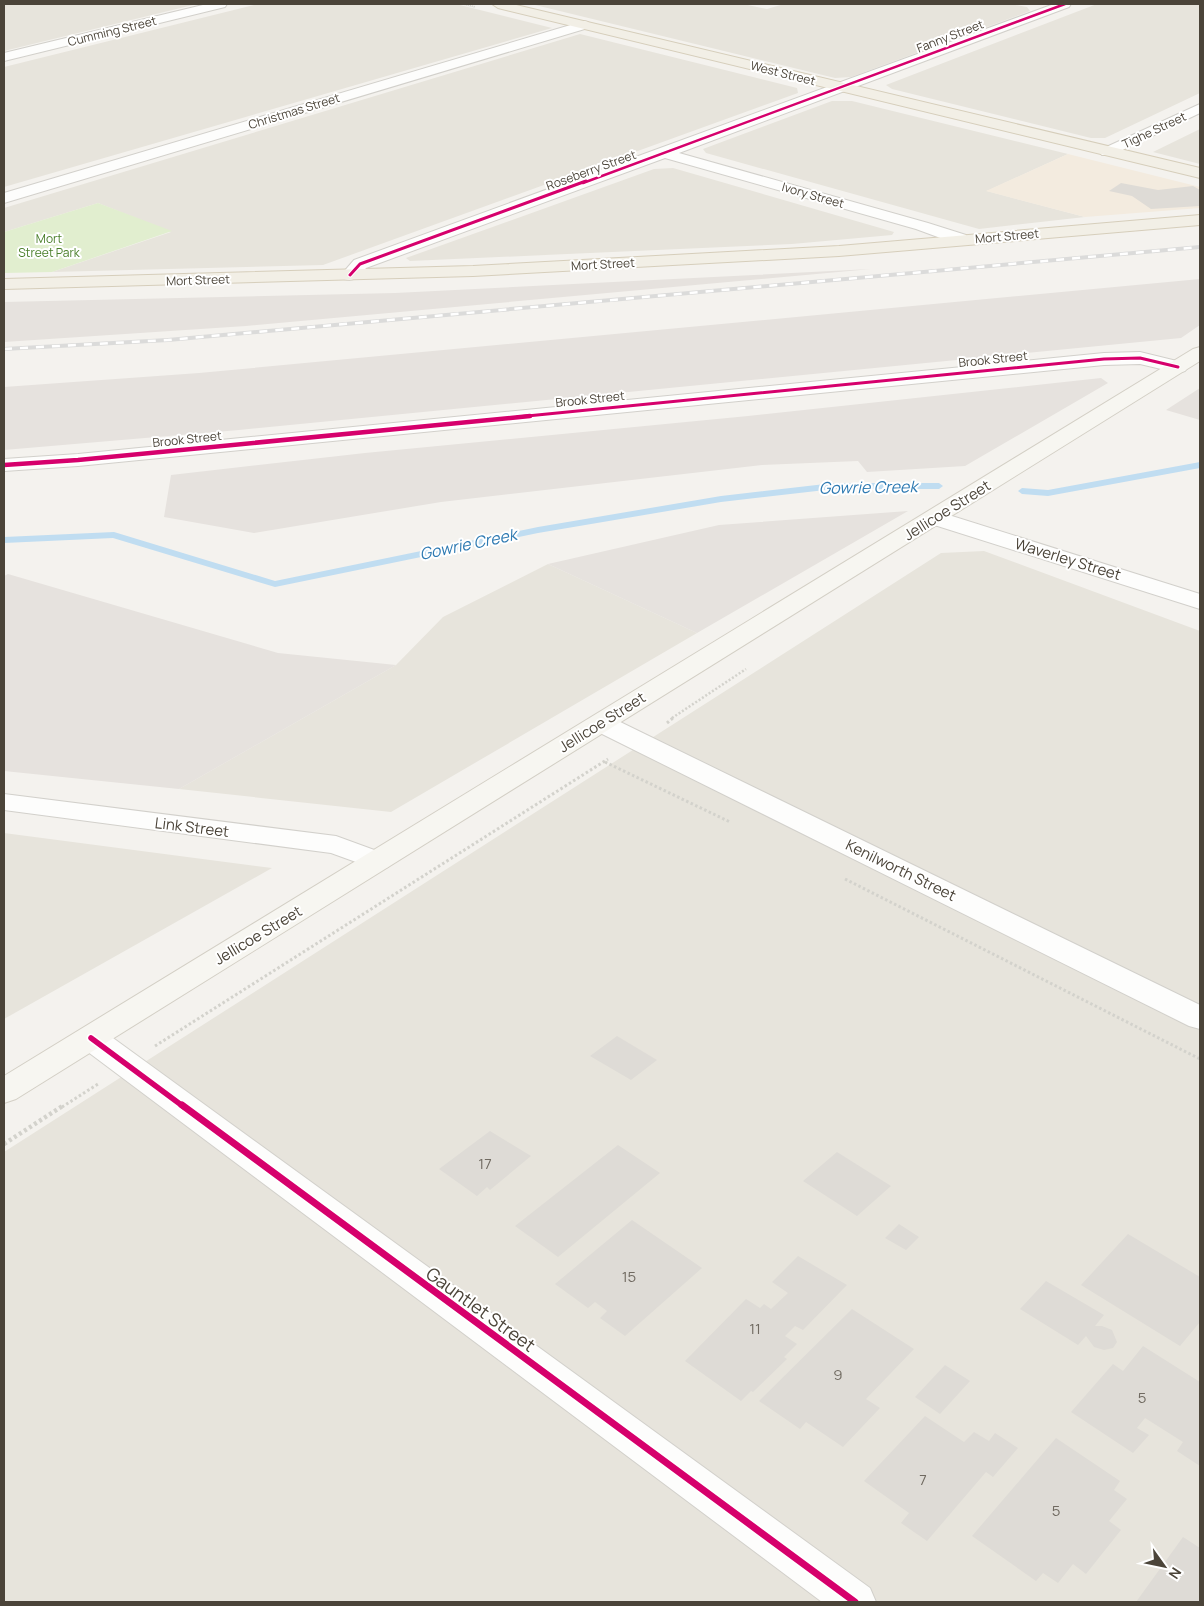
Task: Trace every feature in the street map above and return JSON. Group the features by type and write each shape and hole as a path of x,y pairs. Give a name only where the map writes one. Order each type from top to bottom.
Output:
{"main road":[{"name":"West Street","path":"498,4 1198,173"},
{"name":"Mort Street","path":"4,284 473,271 839,251 960,239 1200,220"},
{"name":"Jellicoe Street","path":"4,1091 1200,353"}],"street":[{"name":"Cumming Street","path":"4,57 221,4"},
{"path":"1037,4 1060,6"},
{"name":"Fanny Street","path":"842,88 1060,6"},
{"name":"Christmas Street","path":"4,198 584,25"},
{"name":"Roseberry Street","path":"350,275 360,264 842,88"},
{"name":"Tighe Street","path":"1107,152 1200,108"},
{"name":"Ivory Street","path":"664,154 922,226 960,239"},
{"name":"Brook Street","path":"4,465 88,459 1104,358 1140,358 1178,367"},
{"name":"Waverley Street","path":"944,512 1200,602"},
{"name":"Kenilworth Street","path":"601,723 1200,1018"},
{"name":"Link Street","path":"4,802 336,846 378,861"},
{"name":"Gauntlet Street","path":"90,1038 854,1602"}],"path":[{"path":"4,1144 754,664"},
{"path":"605,761 692,805 732,822"},
{"path":"838,875 1200,1058"}],"shaded area":[{"path":"4,4 197,4 4,51"},
{"path":"258,4 456,4 552,28 4,187 4,67"},
{"path":"531,4 743,4 767,9 784,4 1010,4 1027,7 1030,11 851,77 835,78"},
{"path":"1097,4 1200,4 1200,93 1105,138 1091,138 892,89 886,85"},
{"path":"580,34 797,88 798,93 323,265 52,272 171,232 98,203 4,232 4,208"},
{"path":"832,101 852,101 1068,154 987,191 1085,217 979,229 706,153 703,149"},
{"path":"1200,129 1200,164 1153,152"},
{"path":"1068,154 1200,187 1200,208 1085,217 986,191"},
{"path":"673,168 894,232 892,235 792,244 410,261 406,258 654,169"},
{"path":"871,269 246,326 4,342 4,302 395,293"},
{"path":"1200,279 1200,325 1181,338 239,430 4,450 4,387 199,373"},
{"path":"1101,378 1108,383 965,466 867,472 858,461 762,465 441,502 254,533 164,517 171,475 365,453 748,416"},
{"path":"1200,388 1200,420 1166,410"},
{"path":"908,511 697,633 548,564 719,525"},
{"path":"984,551 1200,631 1200,1602 4,1602 4,1152 941,553"},
{"path":"548,564 697,633 391,812 179,789 396,665 443,617"},
{"path":"8,574 278,653 396,665 179,789 4,771 4,576"},
{"path":"4,833 272,868 4,1019"}],"green space":[{"name":"Mort Street Park","path":"98,203 172,231 52,272 4,273 4,232"}],"building":[{"path":"1121,183 1158,190 1193,186 1200,190 1200,206 1151,209 1132,196 1109,191"},
{"path":"617,1036 657,1060 631,1080 590,1056"},
{"path":"490,1131 531,1156 490,1190 487,1187 477,1196 439,1169"},
{"path":"618,1145 660,1173 558,1257 515,1226"},
{"path":"837,1152 891,1186 857,1216 803,1181"},
{"path":"632,1220 702,1268 625,1336 600,1318 607,1311 595,1302 588,1308 555,1284"},
{"path":"899,1224 919,1237 906,1250 885,1238"},
{"path":"1128,1234 1200,1277 1200,1322 1180,1346 1081,1285"},
{"path":"798,1256 847,1285 803,1330 795,1326 785,1336 797,1344 784,1357 787,1359 741,1401 685,1361 746,1299 760,1308 764,1304 771,1309 788,1293 772,1282"},
{"path":"1046,1281 1104,1315 1095,1326 1102,1326 1112,1330 1117,1342 1113,1348 1104,1350 1094,1347 1086,1336 1078,1345 1020,1309"},
{"path":"852,1309 914,1349 866,1399 880,1408 843,1447 806,1422 800,1429 759,1401"},
{"path":"1143,1346 1200,1382 1200,1466 1177,1451 1183,1442 1145,1418 1137,1428 1149,1435 1133,1453 1071,1412 1113,1364 1123,1371"},
{"path":"945,1365 970,1381 940,1414 915,1397"},
{"path":"925,1416 964,1442 974,1432 989,1441 995,1433 1018,1448 993,1477 986,1472 927,1541 901,1523 909,1513 864,1481"},
{"path":"1056,1438 1120,1481 1114,1490 1127,1499 1109,1521 1121,1530 1086,1574 1073,1564 1058,1583 1043,1573 1036,1581 972,1536"},
{"path":"1183,1537 1200,1548 1200,1602 1136,1602"}],"waterway":[{"name":"Gowrie Creek","path":"1022,491 1048,493 1200,465"},
{"name":"Gowrie Creek","path":"4,540 114,535 275,584 538,530 721,499 834,486 939,486"}],"railway":[{"path":"4,349 168,340 1200,247"}],"cycle path":[{"path":"350,275 360,264 1065,4"},
{"path":"4,465 78,460 1104,359 1140,358 1178,367"},
{"path":"91,1038 855,1602"}]}
